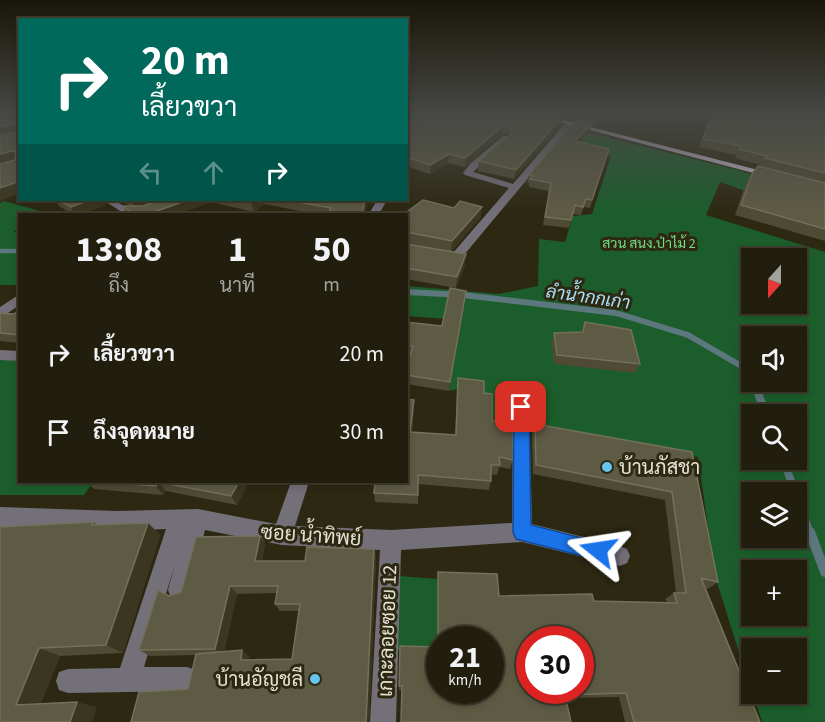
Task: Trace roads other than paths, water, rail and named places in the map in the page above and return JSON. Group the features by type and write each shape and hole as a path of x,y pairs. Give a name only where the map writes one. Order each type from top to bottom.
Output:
{"main road":[{"path":"663,147 781,177"}],"street":[{"path":"496,147 468,173 515,187"},
{"path":"408,248 455,258 550,147"},
{"path":"110,201 130,213"},
{"path":"0,314 18,300"},
{"path":"0,355 18,356"},
{"path":"521,407 522,532"},
{"path":"282,535 300,483"},
{"name":"ซอย น้ำทิพย์","path":"0,517 117,521 188,519 282,535 391,540 522,532 620,556"},
{"path":"179,591 188,519"},
{"path":"128,680 188,519"},
{"name":"เกาะลอยซอย 12","path":"383,722 391,540"},
{"path":"68,681 187,680"}],"waterway":[{"name":"ลำน้ำกกเก่า","path":"0,251 18,251"},
{"name":"ลำน้ำกกเก่า","path":"408,292 463,295 616,313 688,335 741,366"},
{"name":"ลำน้ำกกเก่า","path":"758,392 762,404"},
{"name":"ลำน้ำกกเก่า","path":"787,470 791,482"},
{"name":"ลำน้ำกกเก่า","path":"807,525 810,533"},
{"name":"ลำน้ำกกเก่า","path":"810,532 825,572"}],"place":[{"name":"บ้านภัสชา","path":"607,467"},
{"name":"บ้านอัญชลี","path":"315,679"}],"park label":[{"name":"สวน สนง.ป่าไม้ 2","path":"649,243"}]}
